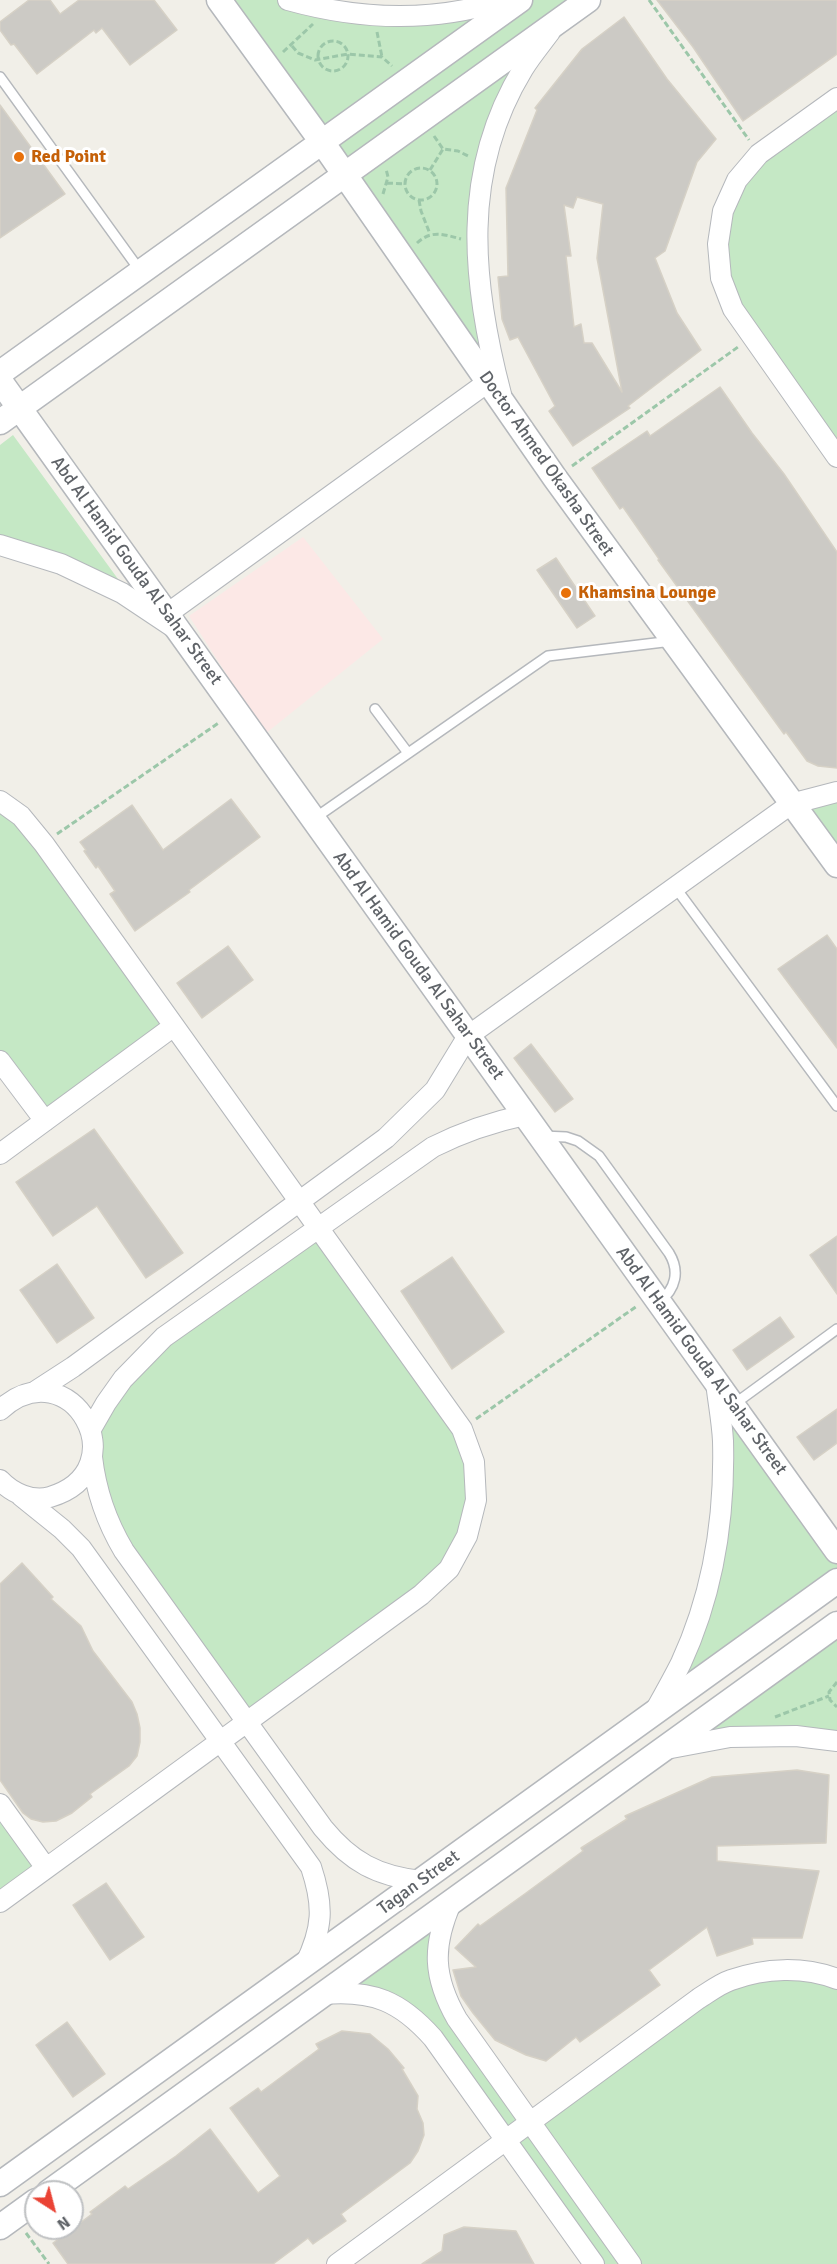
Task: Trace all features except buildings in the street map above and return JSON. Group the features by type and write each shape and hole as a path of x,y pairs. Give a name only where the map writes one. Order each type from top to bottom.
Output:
{"street":[{"name":"Doctor Ahmed Okasha Street","path":"219,0 345,174 555,478 837,865"},
{"path":"288,0 321,9 375,16 431,16 483,7 504,0"},
{"path":"0,373 520,0"},
{"path":"0,422 588,0"},
{"path":"504,405 489,349 481,292 477,243 481,177 497,120 523,69 556,23"},
{"path":"837,98 759,154 737,180 723,211 718,244 721,278 733,309 837,458"},
{"name":"Abd Al Hamid Gouda Al Sahar Street","path":"0,381 837,1551"},
{"path":"0,545 71,569 122,593 173,622 488,382"},
{"path":"36,1391 73,1367 386,1138 435,1090 468,1036 791,804 837,792"},
{"path":"0,801 21,816 44,844 462,1429 474,1462 476,1500 467,1536 449,1569 421,1595 0,1902"},
{"path":"0,1154 174,1026"},
{"path":"0,1061 45,1121"},
{"path":"92,1429 106,1403 123,1379 164,1337 433,1147 483,1125 525,1115"},
{"path":"654,1712 681,1662 702,1608 716,1552 722,1496 723,1450 716,1382"},
{"path":"4,1404 23,1394 36,1391 54,1393 70,1401 83,1413 92,1429 94,1443 92,1457 101,1506 115,1537 247,1722 337,1845 355,1860 376,1871 398,1878 421,1881"},
{"path":"7,1487 43,1499 65,1492 83,1478 92,1457"},
{"path":"7,1487 62,1528 81,1548 311,1867 319,1891 321,1917 316,1942 305,1965"},
{"name":"Tagan Street","path":"0,2184 837,1581"},
{"name":"Tagan Street","path":"66,2180 837,1624"},
{"path":"666,1749 730,1737 796,1736 837,1741"},
{"path":"531,1802 551,1830"},
{"path":"0,1804 46,1868"},
{"path":"451,1903 441,1926 437,1950 438,1974 445,1998 457,2019 631,2264"},
{"path":"337,2264 698,1999 729,1981 765,1972 792,1970 824,1974 837,1979"},
{"path":"324,1994 349,1992 373,1996 396,2005 417,2019 433,2038 594,2264"},
{"path":"104,2109 125,2137"},
{"path":"7,2222 24,2210"}],"lane":[{"path":"0,77 141,272"},
{"path":"313,819 548,656 672,641"},
{"path":"375,709 408,753"},
{"path":"675,887 837,1106"},
{"path":"540,1136 566,1137 578,1141 599,1156 673,1260 676,1275 674,1283 665,1297 656,1298"},
{"path":"733,1405 837,1329"}],"path":[{"path":"649,0 759,154"},
{"path":"266,65 292,46 312,26 321,9"},
{"path":"375,16 382,57"},
{"path":"331,41 344,45 348,54 343,68 334,71 324,68 319,59 322,46 331,41"},
{"path":"292,46 298,53 315,60 348,54 382,57 408,80"},
{"path":"424,118 443,149"},
{"path":"443,149 458,151 485,164"},
{"path":"429,170 443,149"},
{"path":"368,208 385,192 387,183 388,173 375,153"},
{"path":"420,168 429,170 436,178 436,189 430,198 419,200 411,196 405,184 411,171 420,168"},
{"path":"387,183 405,184"},
{"path":"419,200 430,234"},
{"path":"403,258 427,234 444,234 477,243"},
{"path":"555,478 751,337"},
{"path":"44,844 236,711"},
{"path":"462,1429 656,1298"},
{"path":"837,1682 829,1692 830,1700 837,1707"},
{"path":"7,2222 49,2264"}],"shaded area":[{"path":"303,537 383,639 265,734 189,616"}],"green space":[{"path":"219,0 288,0 375,16 504,0 587,0 546,30 497,120 476,234 504,405"},
{"path":"837,98 837,457 751,337 718,244 759,154"},
{"path":"13,435 126,590 0,539 0,445"},
{"path":"837,792 837,865 791,804"},
{"path":"0,801 174,1026 45,1121 0,1061"},
{"path":"318,1228 462,1429 476,1500 449,1569 247,1722 124,1551 92,1457 106,1403 123,1379"},
{"path":"716,1382 837,1551 837,1581 654,1712 715,1552"},
{"path":"837,1624 837,1741 666,1749"},
{"path":"0,1804 46,1868 0,1902"},
{"path":"451,1903 438,1974 531,2123 698,1999 765,1972 837,1979 837,2264 594,2264 396,2005 324,1994"}],"place":[{"name":"Red Point","path":"19,157"},
{"name":"Khamsina Lounge","path":"566,593"}]}
